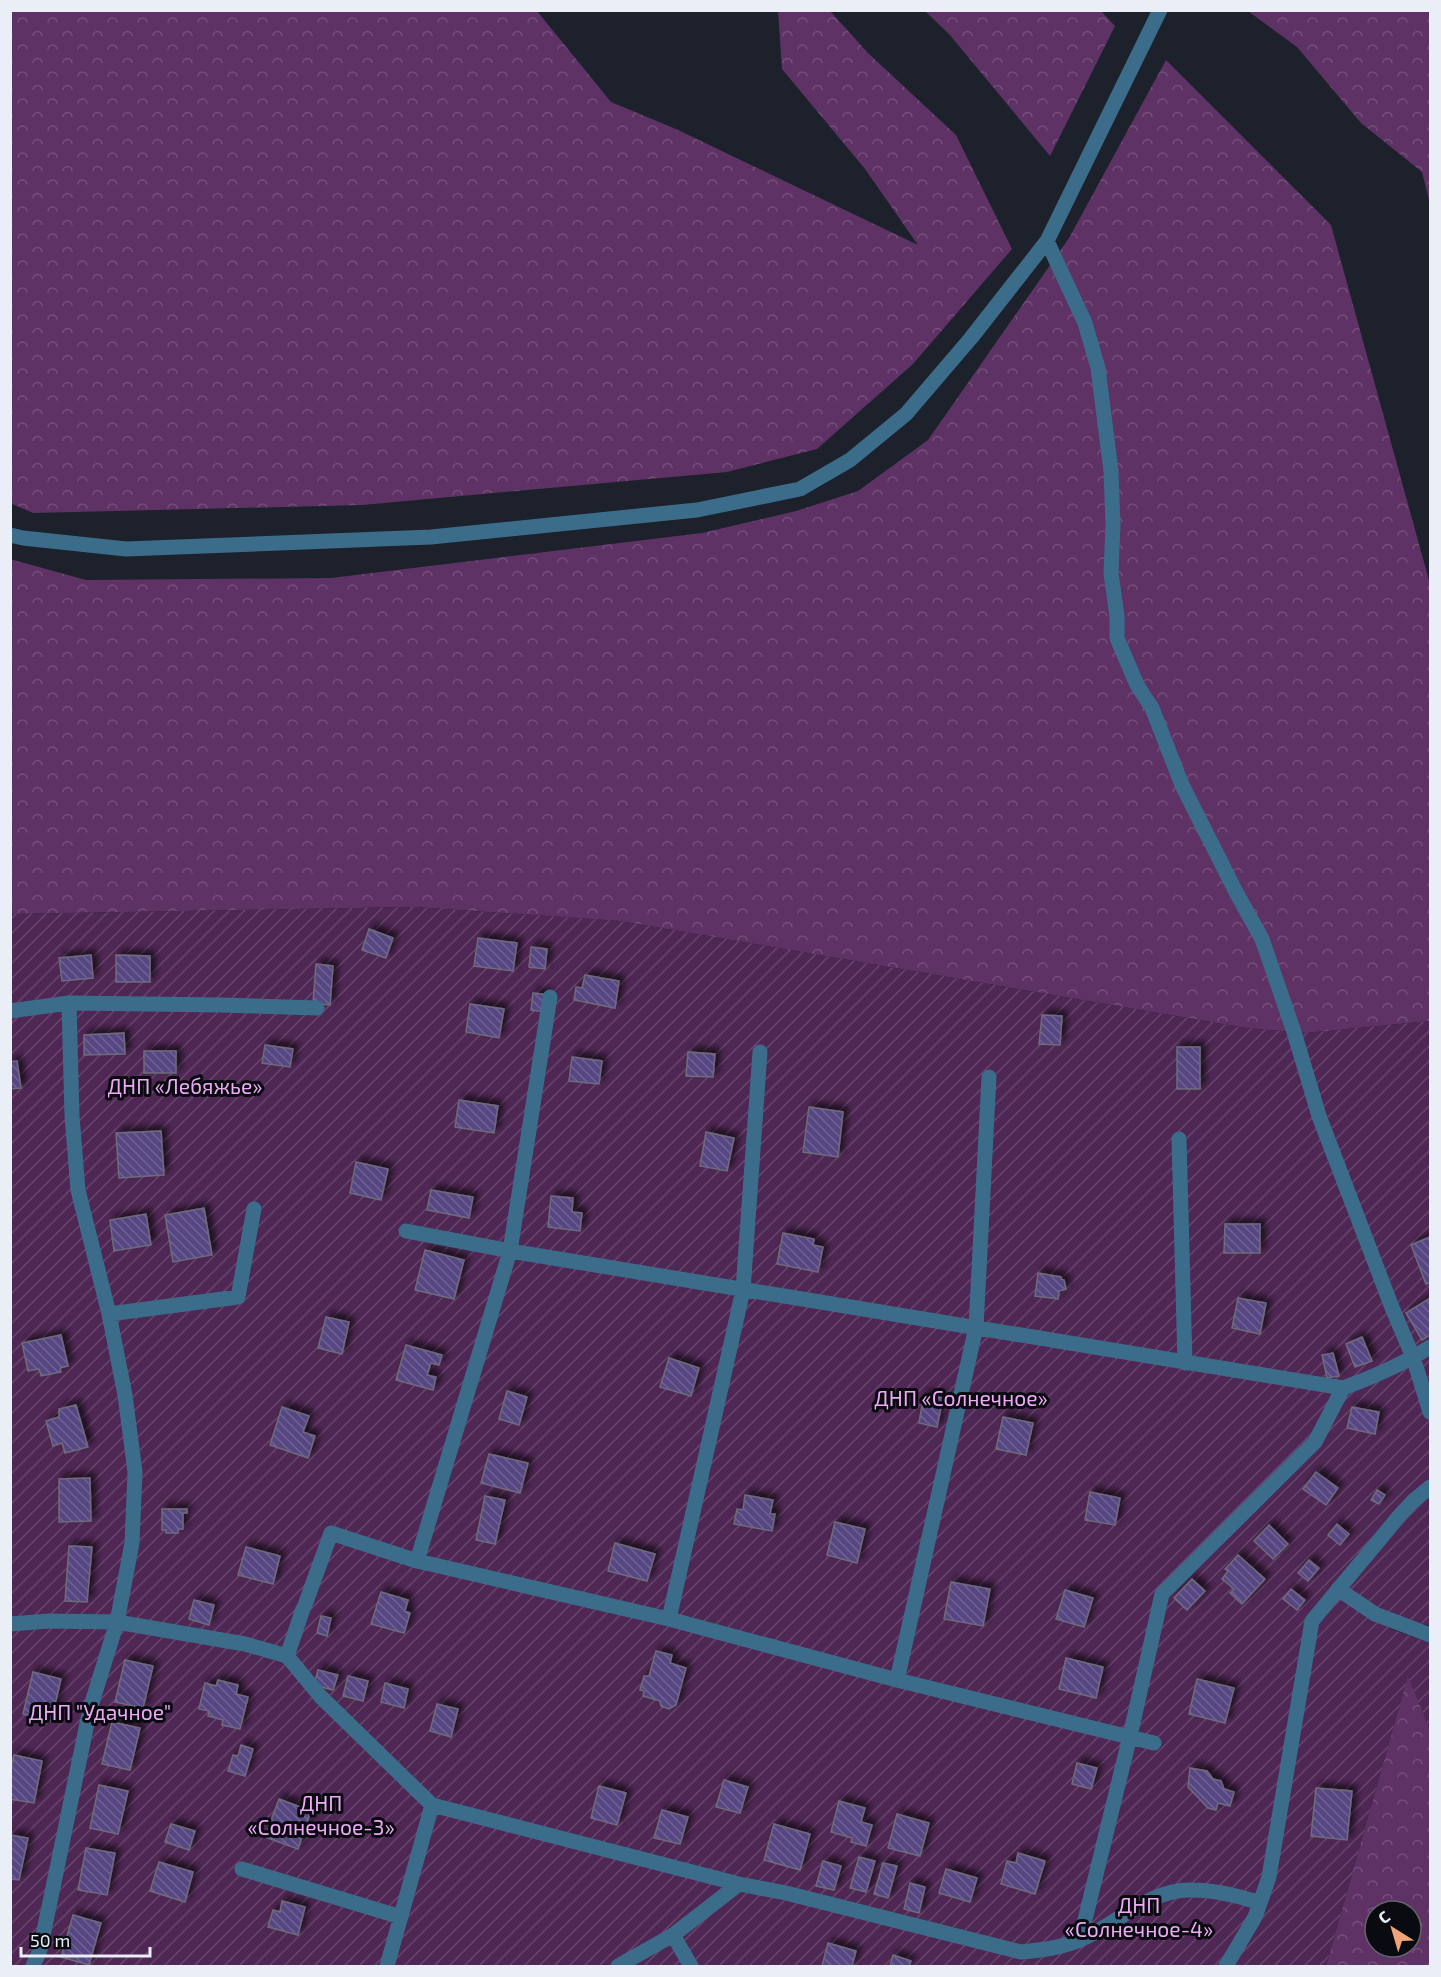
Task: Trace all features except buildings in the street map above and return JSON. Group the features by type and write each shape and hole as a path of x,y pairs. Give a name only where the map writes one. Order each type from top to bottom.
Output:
{"street":[{"path":"10,535 126,549 431,537 697,510 800,489 849,460 906,414 971,338 1047,241 1160,10"},
{"path":"1047,241 1085,323 1098,368 1111,471 1113,525 1111,573 1117,617 1117,638 1137,685 1152,708 1182,785 1262,939 1294,1032 1319,1116 1393,1311 1413,1357 1431,1412"},
{"path":"417,1562 510,1251 550,997"},
{"path":"10,1011 69,1003 317,1008"},
{"path":"33,1966 40,1950 90,1709 117,1622 132,1543 135,1472 125,1395 109,1314 78,1190 72,1116 69,1003"},
{"path":"669,1619 743,1290 760,1052"},
{"path":"897,1680 976,1327 989,1077"},
{"path":"1179,1139 1185,1363"},
{"path":"109,1314 238,1297 254,1209"},
{"path":"406,1231 510,1251 1343,1388 1431,1347"},
{"path":"1080,1940 1162,1594 1315,1442 1343,1388"},
{"path":"1226,1966 1255,1917 1269,1877 1312,1621 1400,1515 1431,1487"},
{"path":"286,1656 331,1533 417,1562 669,1619 897,1680 1154,1743"},
{"path":"1338,1589 1375,1614 1431,1635"},
{"path":"10,1624 49,1621 117,1622 245,1644 286,1656 321,1697 432,1805 739,1884 786,1893 1021,1952 1049,1950 1080,1940 1142,1904 1164,1895 1191,1889 1234,1895 1260,1903"},
{"path":"387,1966 432,1805"},
{"path":"242,1869 401,1917"},
{"path":"618,1966 673,1935 739,1884"},
{"path":"673,1935 691,1966"}],"green space":[{"path":"11,10 537,11 611,102 676,129 918,245 865,169 782,69 778,11 830,11 868,53 956,135 1012,249 913,364 817,449 727,472 362,505 33,513 10,503"},
{"path":"925,11 1101,11 1115,26 1050,156 949,34"},
{"path":"1248,11 1430,11 1430,204 1422,172 1361,123 1297,47"},
{"path":"1166,60 1331,225 1430,584 1430,1021 1306,1033 1246,1028 620,921 416,907 11,914 10,559 86,580 331,578 702,533 796,511 858,491 928,440 1069,238"},
{"name":"ДНП «Солнечное»","path":"416,907 620,921 1246,1028 1306,1033 1430,1021 1430,1626 1400,1618 1370,1618 1394,1630 1430,1643 1430,1730 1408,1676 1326,1966 11,1966 10,914"},
{"path":"1408,1675 1430,1730 1430,1966 1326,1966"}],"park label":[{"name":"ДНП «Лебяжье»","path":"185,1085"},
{"name":"ДНП \"Удачное\"","path":"100,1711"},
{"name":"ДНП «Солнечное-3»","path":"321,1814"},
{"name":"ДНП «Солнечное-4»","path":"1139,1916"}]}
